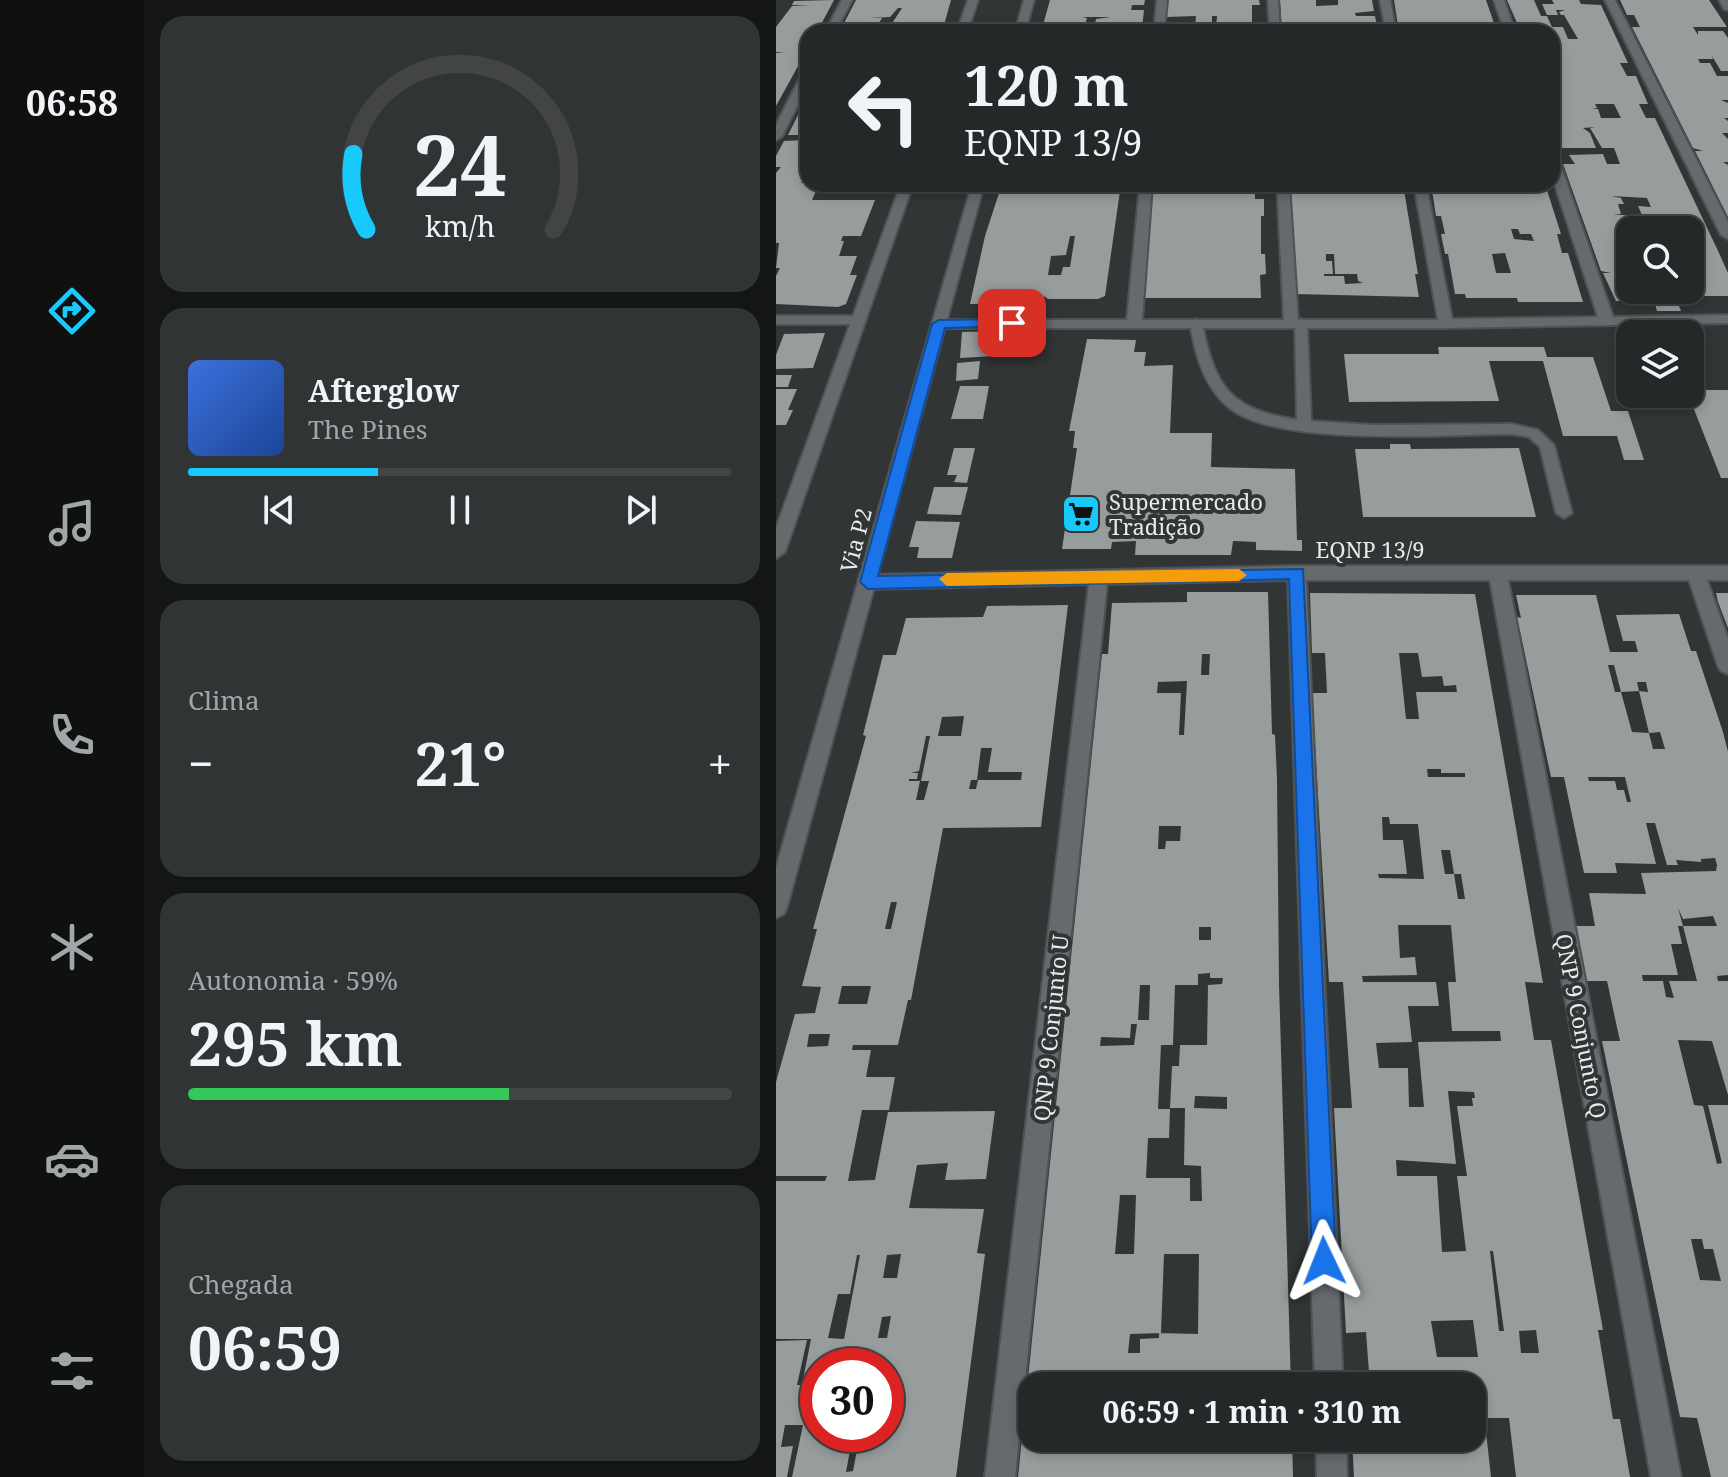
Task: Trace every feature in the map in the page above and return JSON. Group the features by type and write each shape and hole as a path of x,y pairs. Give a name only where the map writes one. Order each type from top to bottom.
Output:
{"street":[{"path":"834,24 847,0"},
{"path":"965,24 973,0"},
{"path":"1022,24 1029,0"},
{"path":"1160,24 1162,0"},
{"path":"1273,0 1274,24"},
{"path":"1385,0 1390,24"},
{"path":"1499,0 1507,24"},
{"path":"1610,0 1728,235"},
{"path":"1724,0 1728,7"},
{"path":"776,136 800,90"},
{"path":"1560,182 1607,321"},
{"path":"776,552 904,192"},
{"name":"Via P2","path":"776,907 976,192"},
{"path":"1134,324 1145,192"},
{"path":"1284,192 1296,323"},
{"path":"1421,192 1446,324"},
{"path":"939,324 1446,324 1728,319"},
{"path":"776,320 858,320"},
{"path":"1297,573 1328,1372"},
{"name":"EQNP 13/9","path":"868,582 1297,573 1728,573"},
{"path":"1696,573 1728,666"},
{"name":"QNP 9 Conjunto Q","path":"1498,574 1666,1477"},
{"name":"QNP 9 Conjunto U","path":"1000,1477 1099,579"},
{"path":"1331,1452 1332,1477"}],"lane":[{"path":"1196,323 1203,361 1222,391 1244,411 1275,422 1512,429 1533,433 1547,445 1564,513"},
{"path":"1296,323 1304,425"}],"building":[{"path":"834,0 821,24 800,24 800,62 776,106 776,53 784,52 776,52 776,27 792,6 809,5 792,5 794,1"},
{"path":"856,0 951,0 944,24 892,24 902,8 898,8 890,17 870,18 882,18 878,24 844,24"},
{"path":"1050,0 1145,0 1144,5 1132,5 1131,10 1144,10 1142,24 1095,24 1096,19 1111,17 1082,17 1087,18 1085,24 1043,24"},
{"path":"1166,0 1259,0 1260,5 1252,5 1252,24 1216,24 1217,16 1212,16 1212,24 1195,24 1196,16 1166,17"},
{"path":"1280,0 1316,0 1316,6 1338,5 1338,0 1372,0 1374,11 1355,13 1356,16 1375,16 1376,24 1282,24"},
{"path":"1394,0 1486,0 1494,24 1436,23 1398,24"},
{"path":"1507,0 1534,0 1541,16 1547,16 1551,24 1518,24"},
{"path":"1552,0 1579,0 1581,4 1601,5 1628,63 1620,63 1627,76 1636,76 1648,104 1639,104 1646,118 1655,118 1701,216 1616,216 1616,301 1603,273 1611,273 1601,271 1563,164 1575,164 1569,155 1603,154 1607,164 1620,164 1614,148 1602,148 1590,128 1595,127 1583,128 1590,133 1596,148 1560,148 1560,27 1563,27 1568,39 1578,39 1559,12 1565,10 1556,10 1558,15 1547,15 1542,4 1554,4","holes":["1595,104 1614,104 1621,118 1601,118 1598,109 1592,109 1597,108","1611,196 1647,198 1651,207 1638,206 1642,215 1613,215 1621,214 1618,204 1624,204 1621,198"]},
{"path":"1620,0 1709,0 1727,27 1693,27 1698,35 1698,31 1723,31 1728,38 1728,71 1721,71 1712,56 1713,59 1698,59 1700,63 1710,63 1717,76 1728,76 1728,100 1721,100 1728,103 1728,118 1724,118 1728,121 1728,133 1722,133 1728,139 1728,162 1723,162 1728,165 1728,217 1695,151 1703,151 1693,148 1632,27 1640,27 1634,15 1627,15"},
{"path":"800,111 800,135 788,135"},
{"path":"800,140 800,192 816,192 812,200 875,200 861,236 843,236 841,241 844,241 839,256 857,256 850,275 857,275 846,304 838,307 776,304 776,276 780,268 776,268 779,243 776,243 776,173 781,167 776,167 776,156 784,141"},
{"path":"999,192 1120,192 1105,296 1098,299 1048,299 1044,296 1043,303 970,304 985,236","holes":["1070,236 1075,236 1070,267 1063,267 1061,275 1048,275 1051,256 1066,255"]},
{"path":"1149,192 1255,192 1255,199 1264,199 1261,254 1265,254 1266,274 1260,275 1261,298 1142,298"},
{"path":"1290,192 1404,192 1419,297 1295,294","holes":["1326,254 1334,254 1335,274 1357,274 1358,281 1363,283 1345,284 1344,276 1324,276 1333,274 1332,261 1326,261"]},
{"path":"1432,192 1548,192 1561,234 1557,234 1562,253 1568,253 1583,302 1518,302 1517,298 1466,298 1465,294 1455,294 1441,234 1445,234 1441,216 1436,216","holes":["1511,229 1518,229 1520,234 1531,234 1534,241 1514,239","1505,253 1511,273 1496,273 1492,254"]},
{"path":"1704,222 1728,273 1728,296 1704,296"},
{"path":"1655,304 1678,304 1681,311 1657,311"},
{"path":"1001,331 995,356 960,358 962,332"},
{"path":"825,333 813,368 776,369 776,355 784,334"},
{"path":"1087,339 1136,340 1134,352 1146,352 1144,366 1173,365 1170,433 1212,433 1211,467 1295,469 1297,540 1302,540 1302,551 1256,550 1256,542 1233,541 1231,555 1135,555 1136,541 1112,542 1111,549 1062,549 1077,448 1073,448 1075,431 1069,431"},
{"path":"1438,347 1544,347 1547,357 1593,357 1611,411 1628,411 1644,460 1624,460 1617,436 1563,436 1543,361 1489,361 1499,401 1349,402 1344,354 1439,354"},
{"path":"980,361 978,379 956,381 957,363"},
{"path":"776,375 792,375 788,387 776,387"},
{"path":"960,386 989,386 983,419 951,419"},
{"path":"776,389 797,389 788,410 793,410 786,425 776,425"},
{"path":"1704,390 1728,390 1728,478 1721,478 1694,408 1704,408"},
{"path":"1390,444 1410,444 1411,449 1519,448 1536,517 1363,517 1355,449 1390,449"},
{"path":"954,448 975,448 967,483 954,482 957,475 947,475"},
{"path":"934,487 968,487 961,515 927,514"},
{"path":"916,521 960,522 952,558 917,558 919,547 909,547"},
{"path":"1187,592 1268,592 1272,734 1275,735 1277,779 1279,984 1291,1372 1029,1372 1102,654 1108,654 1112,603 1187,602","holes":["1202,654 1210,654 1209,675 1201,675","1187,681 1184,735 1179,735 1181,693 1157,693 1158,682","1159,826 1181,826 1180,841 1166,841 1165,849 1158,849","1199,927 1211,927 1211,940 1199,940","1210,973 1210,978 1223,978 1222,984 1208,985 1207,1045 1180,1045 1179,1066 1172,1066 1170,1108 1185,1108 1184,1165 1201,1166 1202,1201 1190,1201 1190,1178 1146,1178 1148,1138 1169,1138 1170,1109 1158,1109 1161,1045 1173,1045 1175,985 1198,985 1198,974","1140,985 1150,985 1149,1020 1138,1020","1131,1024 1137,1024 1134,1045 1100,1046 1101,1037 1130,1038","1195,1096 1227,1097 1227,1109 1194,1108","1120,1195 1136,1195 1134,1254 1115,1254","1164,1254 1199,1254 1198,1334 1160,1333","1159,1333 1159,1338 1140,1339 1140,1353 1128,1353 1130,1334"]},
{"path":"1310,593 1475,594 1543,983 1525,982 1534,1040 1551,1040 1603,1330 1598,1330 1613,1419 1620,1419 1630,1477 1516,1477 1509,1418 1486,1418 1486,1372 1369,1372 1366,1332 1346,1333 1334,1108 1352,1108 1343,982 1329,982 1312,693 1327,693 1325,653 1312,653","holes":["1399,653 1418,653 1422,677 1442,676 1444,686 1456,685 1457,692 1416,692 1419,719 1406,719","1427,769 1441,769 1441,773 1465,773 1465,777 1428,777","1382,817 1389,817 1390,824 1418,824 1424,879 1379,878 1378,874 1407,874 1403,840 1383,840","1441,850 1450,850 1454,874 1445,874","1454,874 1461,874 1465,899 1458,899","1398,925 1451,925 1456,982 1448,982 1452,1031 1500,1031 1501,1041 1418,1042 1424,1107 1409,1107 1408,1068 1379,1068 1376,1043 1412,1042 1408,1006 1439,1006 1436,982 1363,982 1362,976 1417,975 1415,957 1400,958","1448,1091 1474,1092 1473,1106 1457,1106 1467,1176 1457,1176 1466,1251 1442,1252 1437,1176 1397,1176 1396,1160 1456,1164","1490,1251 1493,1251 1504,1331 1499,1331","1473,1320 1478,1357 1437,1357 1431,1321","1536,1330 1539,1353 1521,1353 1519,1331"]},
{"path":"1716,593 1728,593 1728,628 1718,602"},
{"path":"1516,595 1596,595 1610,652 1638,652 1635,641 1623,641 1616,615 1679,614 1691,651 1696,651 1728,752 1728,975 1717,976 1718,981 1728,981 1728,1095 1712,1041 1678,1040 1694,1105 1703,1106 1717,1164 1722,1163 1708,1105 1728,1105 1728,1477 1711,1477 1697,1418 1680,1417 1602,1041 1620,1041 1607,981 1586,981 1576,926 1595,926 1589,893 1646,894 1641,873 1716,871 1717,865 1715,858 1701,859 1701,862 1676,860 1678,865 1667,865 1655,823 1646,823 1656,864 1615,863 1617,873 1584,873 1564,777 1551,777 1517,617 1521,618","holes":["1608,665 1614,665 1621,692 1615,692","1637,682 1646,682 1648,692 1639,691","1639,691 1649,733 1632,732 1621,692","1660,732 1665,749 1653,749 1649,733","1588,777 1625,777 1631,802 1627,802 1624,790 1617,790 1615,781 1589,781","1678,908 1683,919 1713,916 1717,926 1683,926","1678,926 1683,926 1697,981 1669,981 1674,998 1666,997 1663,981 1643,981 1642,975 1678,975 1671,944 1682,944","1691,1239 1702,1239 1704,1249 1713,1249 1721,1281 1700,1280"]},
{"path":"1068,605 1041,827 943,828 911,1000 908,1000 898,1045 853,1045 852,1050 871,1050 866,1077 895,1077 889,1110 862,1110 848,1181 875,1180 888,1112 995,1111 986,1179 945,1180 948,1163 917,1165 909,1208 984,1209 977,1253 985,1254 956,1477 792,1477 800,1439 800,1452 850,1452 846,1472 853,1471 857,1452 904,1452 904,1348 809,1348 811,1339 776,1339 776,1181 825,1181 827,1176 776,1176 776,1082 795,1014 815,1013 821,987 802,986 817,929 813,929 866,736 863,735 883,655 896,655 906,618 983,617 987,606","holes":["964,716 961,736 938,736 942,717","926,736 930,736 921,781 929,781 924,800 916,800 920,781 909,781 917,779 918,773 911,773 919,771","981,748 992,748 988,772 1022,772 1021,780 978,780 976,789 969,789 971,780 977,780","891,902 897,902 891,929 885,929","842,986 871,986 867,1004 838,1004","809,1034 830,1034 828,1046 807,1047","901,1254 897,1278 883,1278 887,1255","857,1255 860,1255 844,1339 828,1338 838,1294 850,1294","891,1316 887,1338 878,1338 882,1317"]},
{"path":"807,1340 805,1348 800,1348 797,1385 800,1385 800,1425 785,1425 781,1447 793,1446 787,1477 776,1477 776,1341"},
{"path":"1486,1432 1491,1477 1354,1477 1353,1452 1486,1452"},
{"path":"1021,1452 1292,1452 1293,1477 1018,1477"}],"slow traffic":[{"path":"947,579 1239,575"}],"place":[{"name":"Supermercado Tradição","path":"1081,514"}],"route":[{"path":"1012,323 939,324 868,582 1297,573 1324,1261"}]}
